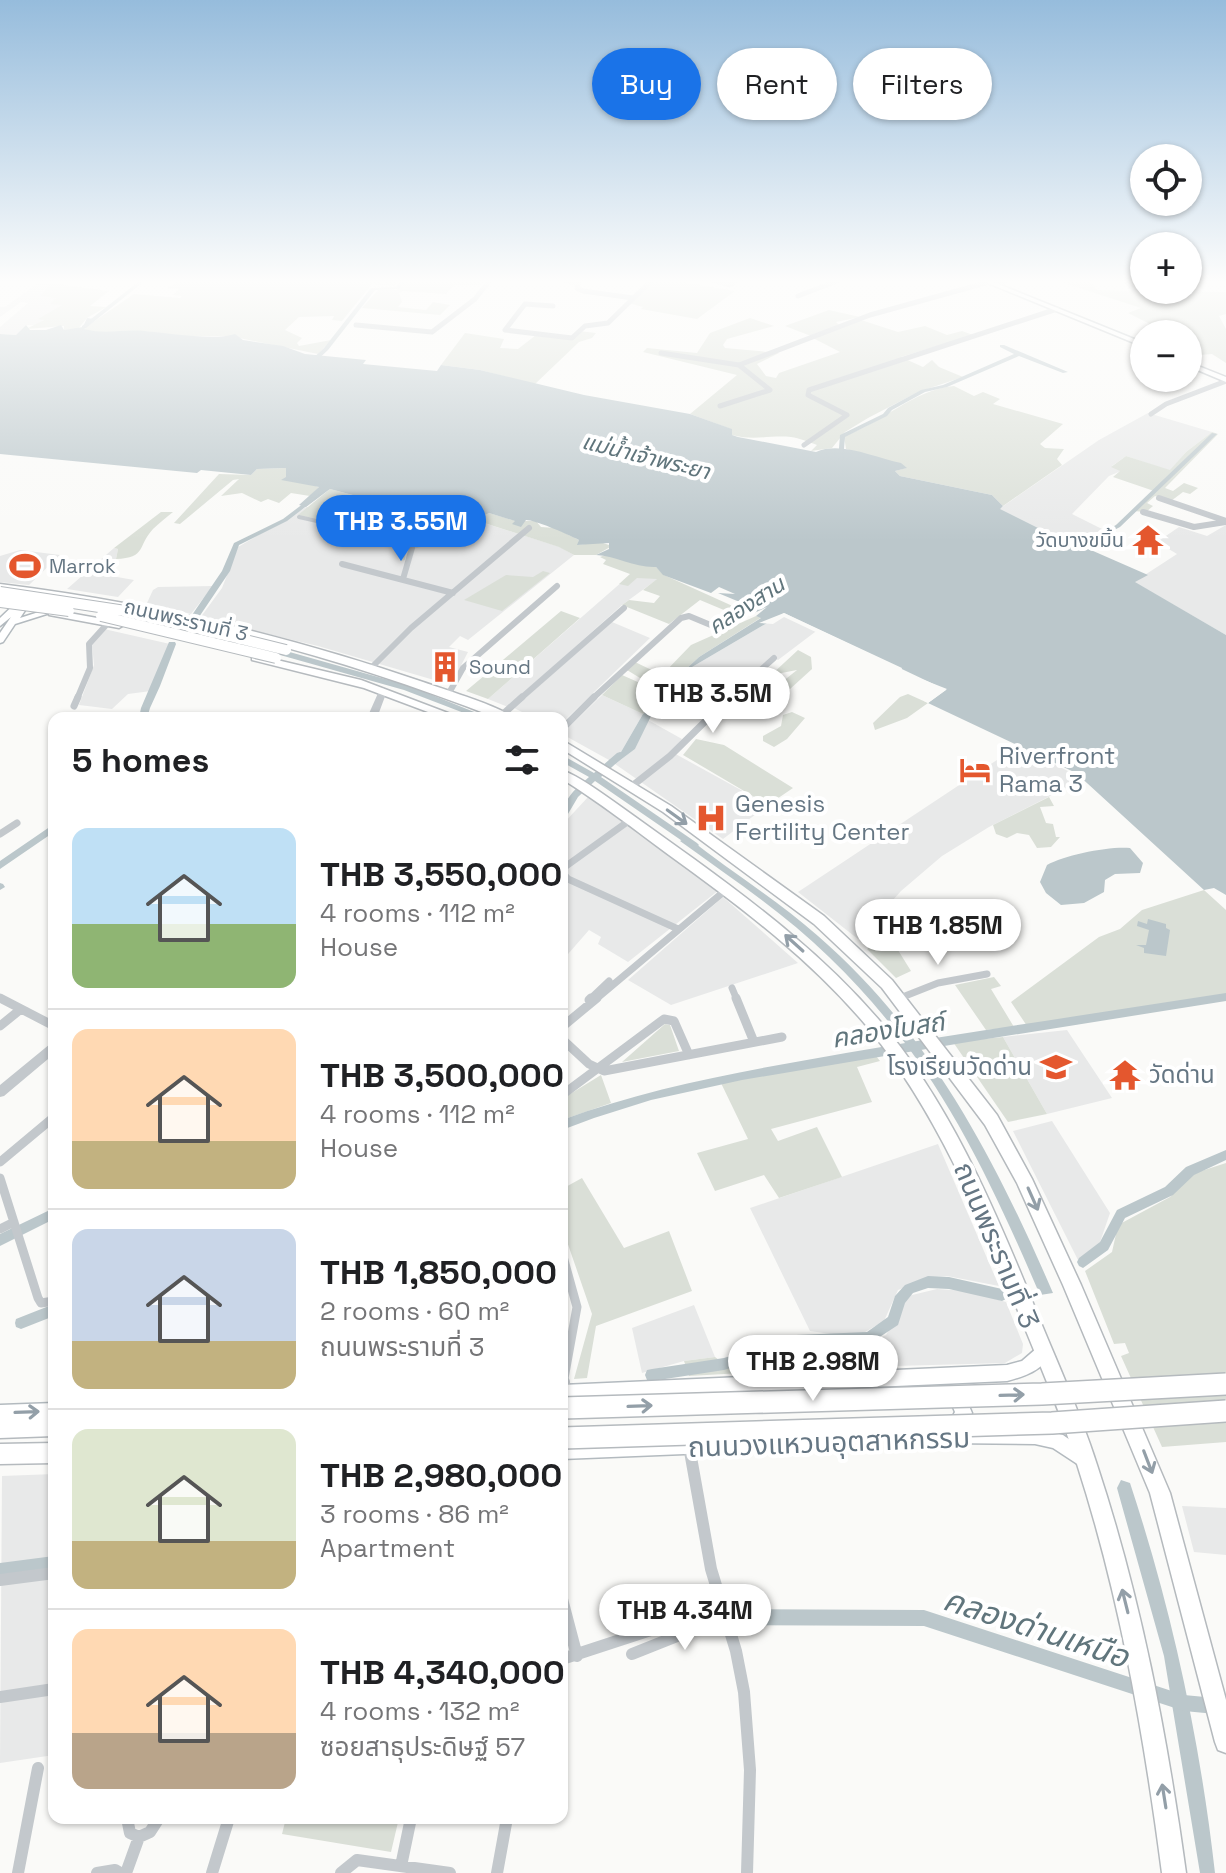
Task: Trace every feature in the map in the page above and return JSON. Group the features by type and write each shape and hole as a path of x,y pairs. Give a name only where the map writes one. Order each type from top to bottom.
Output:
{"main road":[{"path":"1202,370 1226,381"},
{"name":"ถนนพระรามที่ 3","path":"0,589 48,612 81,611 108,623 364,685"},
{"name":"ถนนพระรามที่ 3","path":"0,589 132,612 281,654 439,712"},
{"path":"81,611 97,600"},
{"name":"ถนนพระรามที่ 3","path":"0,604 97,600 171,614 332,655 449,693 493,712"},
{"path":"0,640 5,625 26,601"},
{"name":"ถนนพระรามที่ 3","path":"0,604 102,616 281,654 369,668"},
{"path":"5,625 48,612"},
{"name":"ถนนพระรามที่ 3","path":"568,747 632,786 800,905 900,998 997,1129 1024,1179 1104,1356 1160,1493 1216,1695 1224,1735"},
{"name":"ถนนพระรามที่ 3","path":"568,778 727,889 807,955 886,1040 936,1115 982,1200 1087,1463 1142,1677 1164,1794 1174,1873"},
{"path":"568,1393 1007,1373 1026,1368 1043,1353"},
{"path":"928,1378 947,1385 957,1395 964,1413 959,1426 945,1435"},
{"name":"ถนนวงแหวนอุตสาหกรรม","path":"568,1408 1026,1394 1226,1384"},
{"path":"0,1413 48,1411"},
{"name":"ถนนวงแหวนอุตสาหกรรม","path":"568,1438 1052,1423 1226,1411"},
{"path":"0,1428 48,1426"},
{"name":"ถนนวงแหวนอุตสาหกรรม","path":"568,1451 945,1435 1035,1436 1057,1441 1087,1463"},
{"path":"0,1454 48,1453"},
{"path":"0,1462 48,1462"}],"street":[{"path":"720,406 770,390 741,366"},
{"path":"804,445 847,415 808,395 809,390 881,366"},
{"path":"1151,414 1172,401 1226,381"},
{"path":"1159,498 1226,522"},
{"path":"328,523 353,501"},
{"path":"1143,512 1193,529 1211,529 1226,522"},
{"path":"299,517 366,532 368,536"},
{"path":"369,668 529,528"},
{"path":"403,579 412,548"},
{"path":"342,564 453,593"},
{"path":"449,693 463,668 557,586"},
{"path":"510,712 624,608"},
{"path":"568,723 628,663 681,618 689,616 713,626"},
{"path":"74,706 90,668 89,644 108,623"},
{"path":"632,786 675,754 737,688 774,658"},
{"path":"374,712 383,691"},
{"path":"568,866 630,820"},
{"path":"0,834 17,823"},
{"path":"568,879 678,929"},
{"path":"568,1022 727,889"},
{"path":"589,1000 627,965 638,963"},
{"path":"900,998 938,983 987,974"},
{"path":"732,988 754,1042"},
{"path":"0,998 48,1023"},
{"path":"0,1026 21,1009"},
{"path":"568,1091 664,1019 674,1021 689,1055"},
{"path":"598,1070 782,1037"},
{"path":"568,1044 598,1070"},
{"path":"0,1092 48,1052"},
{"path":"0,1162 48,1122"},
{"path":"0,1178 38,1298 41,1303 48,1302"},
{"path":"0,1229 16,1229"},
{"path":"568,1275 577,1307 568,1359"},
{"path":"689,1446 723,1612 740,1666 748,1721 751,1809 747,1873"},
{"path":"0,1580 48,1574"},
{"path":"632,1654 723,1612"},
{"path":"568,1658 723,1612"},
{"path":"568,1622 577,1656"},
{"path":"0,1697 48,1690"},
{"path":"18,1873 38,1768"},
{"path":"127,1824 127,1828 139,1837"},
{"path":"97,1873 123,1873 139,1837 150,1832 155,1824"},
{"path":"212,1873 227,1824"},
{"path":"401,1866 410,1824"},
{"path":"497,1873 506,1824"},
{"path":"341,1873 357,1860 450,1873"}],"shaded area":[{"path":"452,366 553,366 535,384"},
{"path":"702,366 759,366 766,376 776,378 779,373 798,366 938,366 963,377 918,392 868,418 845,432 832,448 811,451 817,445 801,439 732,435 731,429 690,414 737,375"},
{"path":"954,386 974,396 983,392 1000,399 993,404 1063,424 1040,444 1045,448 1064,449 1057,459 1062,465 1003,506 992,495 900,476 895,471 906,468 846,449 844,436 911,400"},
{"path":"1148,413 1212,432 1186,452 1170,471 1126,456 1112,466 1121,471 1109,476 1072,514 1104,530 1103,533 1074,546 1049,534 1040,539 1036,537 1045,532 1033,534 999,509 1099,440"},
{"path":"1212,432 1218,434 1165,488 1173,491 1184,483 1198,488 1190,494 1183,492 1171,501 1155,496 1147,503 1153,506 1146,512 1133,511 1154,491 1113,477 1120,471 1111,467 1126,456 1170,470 1186,452"},
{"path":"286,468 286,478 319,487 310,496 291,493 279,503 268,499 261,502 242,493 221,496 239,479 233,480 180,524 174,523 219,474 251,475 257,469"},
{"path":"330,489 398,507 418,497 434,496 475,508 463,522 440,514 430,520 443,524 428,536 425,546 405,551 405,560 400,561 401,540 394,534 298,515"},
{"path":"306,507 398,507 468,518 560,547 574,555 468,640 460,636 449,647 468,652 451,685 318,646 200,618 222,588 238,547"},
{"path":"161,512 173,512 153,529 137,554 116,559 118,549 114,548"},
{"path":"489,513 516,521 536,521 541,527 555,528 579,540 578,545 600,542 612,546 596,555 574,555 559,547 475,520"},
{"path":"1226,525 1226,635 1134,582 1177,554 1157,542 1179,527 1207,536"},
{"path":"114,548 118,549 116,559 106,575 134,580 118,597 67,589"},
{"path":"20,550 60,555 29,585 0,582 0,556"},
{"path":"605,555 656,567 664,575 737,608 731,613 700,600 669,624 622,605 629,600 654,603 660,596 643,590 657,579 637,578 628,586 619,584 630,574 603,564 606,560 600,557"},
{"path":"639,567 663,575 622,605 508,707 488,699"},
{"path":"543,571 550,573 502,611 464,600 506,575 533,577"},
{"path":"213,586 191,614 147,603 153,590 158,587"},
{"path":"561,611 580,618 488,699 466,691"},
{"path":"784,613 819,629 778,660 772,657 706,712 674,697 687,687 692,667"},
{"path":"756,616 762,617 699,657 685,670 681,688 643,714 602,695 622,675 653,686 627,670 635,662 662,675 691,645"},
{"path":"612,622 650,638 568,717 568,712 522,712 514,708"},
{"path":"104,629 170,644 151,691 128,694 112,709 79,705 94,665 92,644"},
{"path":"798,650 811,657 812,669 790,689 780,690 777,686 797,670 771,675"},
{"path":"908,694 928,703 907,718 875,730 873,723 900,697"},
{"path":"602,695 643,714 621,752 609,760 568,737 568,728"},
{"path":"792,712 805,718 787,739 774,747 763,741 763,736 781,726 783,715"},
{"path":"648,720 682,739 672,752 768,805 723,839 615,764 635,749"},
{"path":"696,739 724,745 793,788 768,805 683,755"},
{"path":"1018,746 1084,779 989,827 942,856 901,891 858,939 798,892"},
{"path":"589,796 719,890 628,962 598,944 601,937 589,930 568,954 568,819"},
{"path":"1049,797 1054,806 1040,807 1046,823 1053,824 1056,837 1060,837 1051,847 1037,848 1029,835 1017,833 1007,838 996,834 993,825"},
{"path":"1204,890 1226,910 1226,994 1027,1026 1011,1002 1099,937 1120,929 1142,910"},
{"path":"723,897 798,963 671,1005 628,980"},
{"path":"888,934 911,971 896,978 867,949"},
{"path":"994,977 1001,986 991,989 1014,1027 986,1030 955,985"},
{"path":"665,1024 670,1025 679,1051 622,1062"},
{"name":"โรงเรียนวัดด่าน","path":"1067,1030 1112,1098 1047,1114 1003,1037"},
{"path":"1003,1037 1047,1114 1008,1122 953,1042"},
{"path":"876,1056 880,1061 857,1067 872,1102 771,1129 778,1141 817,1127 842,1177 779,1198 764,1175 715,1191 697,1153 748,1139 720,1081"},
{"path":"601,1075 611,1103 568,1118 568,1095"},
{"path":"1052,1121 1110,1213 1099,1245 1078,1260 1013,1131"},
{"path":"938,1144 999,1286 947,1276 930,1277 898,1290 884,1321 865,1332 852,1337 810,1331 750,1208"},
{"path":"1226,1163 1226,1442 1162,1447 1121,1356 1129,1353 1125,1343 1114,1344 1085,1271 1112,1252 1118,1225 1170,1197 1192,1174"},
{"path":"582,1178 624,1248 669,1231 692,1291 596,1326 587,1378 574,1379 592,1314 568,1244 568,1186"},
{"path":"937,1289 967,1291 1006,1302 1023,1344 1022,1353 1005,1363 859,1367 856,1349 886,1335 908,1296"},
{"path":"694,1305 715,1357 684,1361 642,1373 632,1328"},
{"path":"806,1343 816,1369 689,1376 684,1361 715,1357 722,1362 752,1351"},
{"path":"48,1474 48,1756 0,1763 2,1476"},
{"path":"1182,1506 1226,1508 1226,1555 1194,1552"},
{"path":"284,1824 398,1824 391,1852 282,1834"}],"water":[{"name":"แม่น้ำเจ้าพระยา","path":"0,366 388,366 437,371 440,366 452,366 690,414 732,429 732,435 738,437 816,452 836,448 901,463 907,468 895,471 900,476 992,495 1003,506 1000,509 1038,528 1034,534 1041,530 1046,532 1038,536 1040,538 1049,533 1074,546 1106,534 1084,547 1148,575 1135,582 1226,635 1226,895 1214,888 1204,890 1076,773 928,703 946,690 784,613 692,667 687,687 652,714 635,749 615,764 609,760 621,752 643,714 681,688 685,670 699,657 761,618 756,616 767,607 752,614 737,608 742,603 718,593 735,594 719,587 711,593 663,575 656,567 596,555 609,549 609,543 577,545 579,540 543,524 526,520 521,527 512,524 515,521 489,513 475,520 468,518 473,505 434,498 416,499 398,507 330,489 306,507 299,505 319,487 281,480 286,477 286,468 257,469 251,475 201,470 197,473 0,454"},
{"path":"687,837 818,936 894,1014 926,1056 983,1147 1053,1293 1040,1295 976,1157 927,1074 898,1034 866,995 812,941 757,896 680,841"},
{"path":"1130,848 1143,863 1140,873 1115,874 1105,880 1104,892 1084,903 1061,905 1046,893 1040,882 1047,865 1055,861 1099,850"},
{"path":"1148,919 1166,924 1170,930 1166,956 1144,953 1144,948 1136,945 1146,945 1149,930 1137,926 1138,921 1147,924"},
{"path":"1121,1480 1130,1483 1159,1579 1183,1676 1215,1873 1200,1873 1164,1656 1117,1488"}],"pier":[{"path":"784,613 902,668 901,671 947,689 928,703 924,701 939,690 898,674 896,670 784,617 773,624 759,623"}],"waterway":[{"path":"840,460 842,436 885,415 890,409 923,391 945,386 990,366"},
{"path":"1051,366 1065,372"},
{"path":"1093,539 1118,526 1214,434"},
{"path":"196,615 226,571 236,544 285,520 314,498"},
{"path":"144,712 172,644"},
{"path":"276,651 407,688 469,712"},
{"name":"คลองสาน","path":"595,777 620,755"},
{"path":"568,762 595,777"},
{"name":"คลองสาน","path":"568,806 574,795 595,777"},
{"path":"595,777 694,845"},
{"path":"0,866 48,831"},
{"name":"คลองโบสถ์","path":"568,1123 621,1104 742,1076 1226,997"},
{"path":"1083,1262 1104,1246 1121,1214 1169,1191 1190,1171 1226,1155"},
{"name":"คลองสาน","path":"0,1240 48,1216"},
{"path":"652,1375 724,1364 796,1341 869,1338 893,1321 900,1300 909,1289 928,1282 949,1283 1002,1295"},
{"name":"คลองโบสถ์","path":"21,1323 48,1312"},
{"path":"0,1570 48,1564"},
{"name":"คลองด่านเหนือ","path":"732,1617 924,1618 1184,1703 1226,1707"}],"place":[{"name":"วัดบางขมิ้น","path":"1148,540"},
{"name":"Marrok","path":"25,566"},
{"name":"Sound","path":"445,667"},
{"name":"Riverfront Rama 3","path":"975,770"},
{"name":"Genesis Fertility Center","path":"711,818"},
{"name":"โรงเรียนวัดด่าน","path":"1056,1067"},
{"name":"วัดด่าน","path":"1125,1075"}]}
